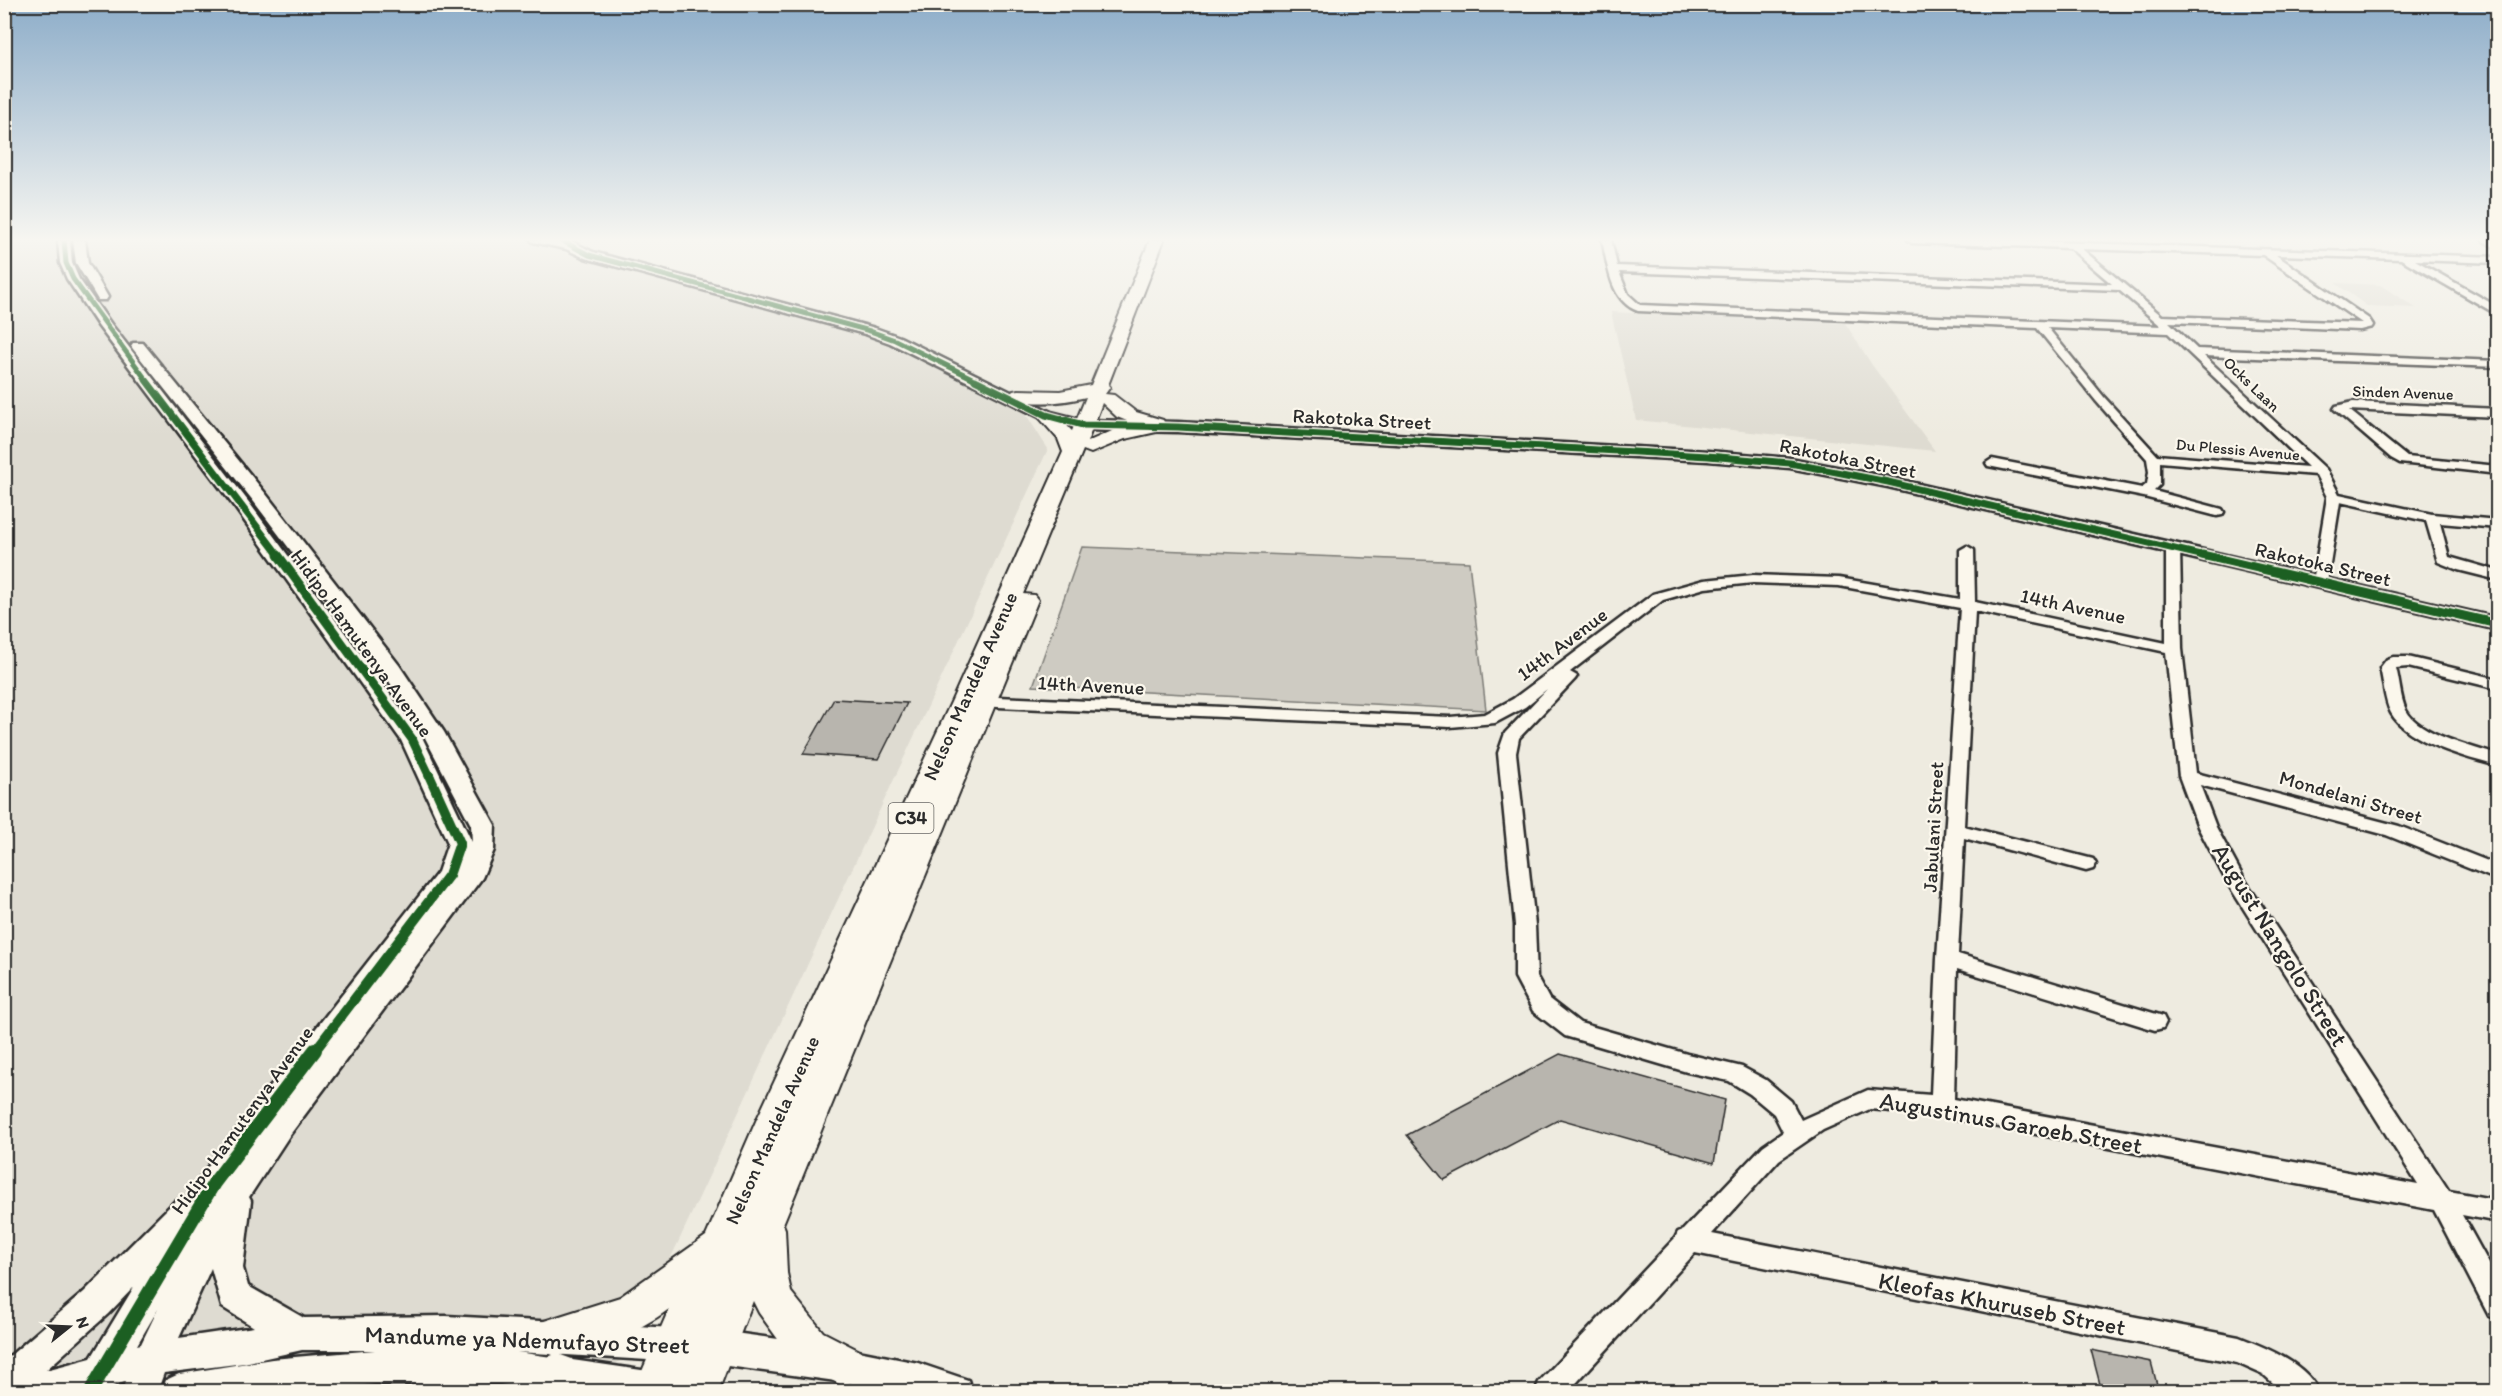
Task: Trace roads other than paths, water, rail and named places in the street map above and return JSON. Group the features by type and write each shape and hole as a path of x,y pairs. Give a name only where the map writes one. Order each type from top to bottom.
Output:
{"main road":[{"name":"Nelson Mandela Avenue","path":"1093,421 1130,305"},
{"name":"Nelson Mandela Avenue","path":"696,1392 974,701 1142,305"},
{"path":"1019,395 1061,397 1079,394 1093,421 1119,435 1155,426"},
{"path":"1046,415 1068,437 1093,421 1122,414 1155,426"},
{"name":"Nelson Mandela Avenue","path":"660,1391 673,1344 721,1247 779,1110 974,701"},
{"path":"766,1219 767,1273 773,1300 808,1346 843,1365"},
{"path":"560,1367 610,1322 634,1311 721,1247"}],"street":[{"name":"Hidipo Hamutenya Avenue","path":"91,305 242,505 412,739 460,843 449,875 225,1187 94,1382"},
{"name":"Hidipo Hamutenya Avenue","path":"108,305 120,324 260,498 392,669 433,732 483,825 484,832 482,855 473,872 278,1127 225,1187 214,1226 152,1358 139,1392"},
{"path":"774,305 895,340 1046,415 1093,421"},
{"path":"803,305 909,339 1019,395 1093,421"},
{"path":"1633,305 1638,308 2170,330"},
{"name":"Ocks Laan","path":"2142,305 2195,352 2321,472 2334,497"},
{"path":"2159,319 2360,327 2368,325 2366,321 2343,305"},
{"name":"Du Plessis Avenue","path":"2040,325 2100,399 2153,458 2155,472 2153,485 2145,493"},
{"name":"Sinden Avenue","path":"2195,352 2498,364"},
{"path":"2484,363 2498,372"},
{"name":"Sinden Avenue","path":"2498,413 2353,406 2340,409 2404,460 2498,470"},
{"name":"Rakotoka Street","path":"1155,426 1708,456 1790,464 1888,482 2498,624"},
{"name":"Du Plessis Avenue","path":"2153,458 2321,472"},
{"path":"1992,463 2145,493 2217,512"},
{"path":"2320,582 2334,497 2432,518 2498,524"},
{"path":"2432,518 2444,559 2463,567 2498,576"},
{"name":"August Nangolo Street","path":"2173,548 2174,649 2188,776 2207,827 2235,879 2443,1203 2498,1307"},
{"name":"Jabulani Street","path":"1942,1107 1947,958 1968,605 1967,550"},
{"name":"14th Avenue","path":"974,701 1450,722 1489,719 1519,703 1658,597 1704,584 1753,579 1839,582 1968,605 2174,649"},
{"path":"1600,642 1510,737 1507,753 1526,925 1526,977 1541,1005 1573,1030 1688,1063 1734,1073 1758,1087 1783,1108 1796,1135"},
{"path":"2498,684 2408,662 2392,662 2388,668 2400,714 2409,725 2428,735 2498,761"},
{"name":"Mondelani Street","path":"2188,776 2392,830 2498,873"},
{"path":"1955,830 2086,864"},
{"path":"1947,958 2155,1022"},
{"name":"Augustinus Garoeb Street","path":"1549,1392 1771,1153 1832,1114 1868,1099 1942,1107 2443,1203 2498,1211"},
{"path":"225,1187 227,1268 234,1296 272,1320 302,1334"},
{"path":"4,1384 225,1187"},
{"name":"Kleofas Khuruseb Street","path":"1688,1240 2239,1350 2274,1365 2305,1392"},
{"name":"Mandume ya Ndemufayo Street","path":"29,1392 94,1382 152,1358 244,1346 302,1334 446,1332 560,1367 660,1391"},
{"name":"Mandume ya Ndemufayo Street","path":"180,1392 272,1376 375,1367 560,1367 673,1344 713,1347 843,1365 918,1380 955,1392"}]}
